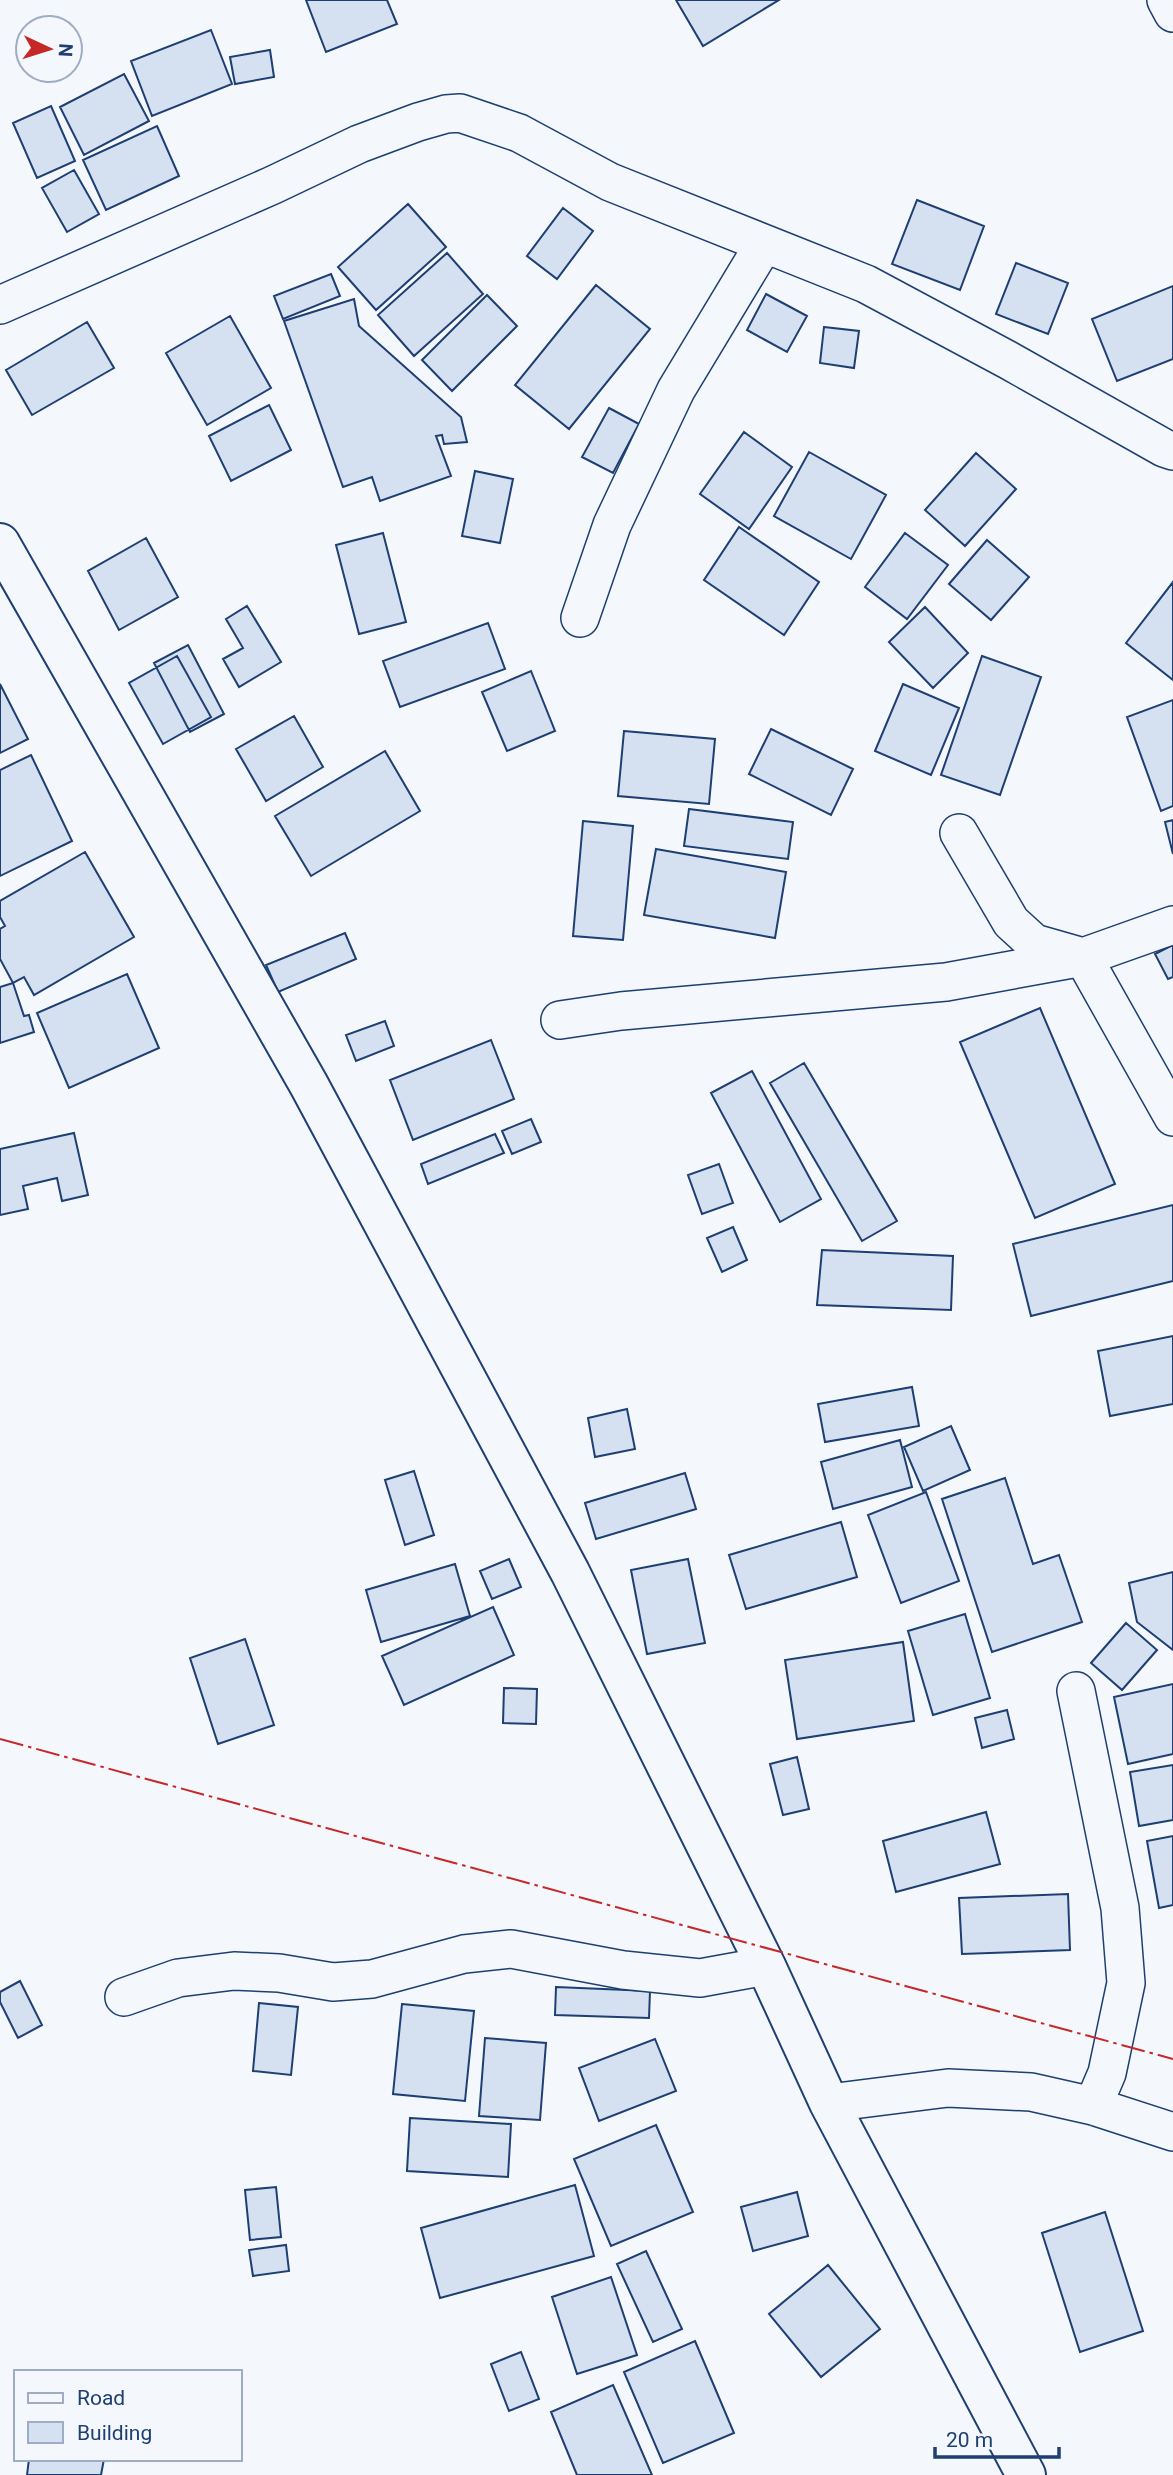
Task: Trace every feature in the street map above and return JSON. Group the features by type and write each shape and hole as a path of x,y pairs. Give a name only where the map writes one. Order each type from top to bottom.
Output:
{"street":[{"path":"1166,0 1173,13"},
{"path":"0,305 359,144 446,114 460,113 519,134 610,182 866,284 1173,451"},
{"path":"580,618 612,525 676,390 764,244"},
{"path":"0,543 309,1086 570,1572 766,1966 830,2103 1026,2475"},
{"path":"959,833 1010,922 1034,943 1083,957 1173,1117"},
{"path":"560,1020 621,1011 946,982 1083,957 1173,925"},
{"path":"1076,1690 1120,1908 1126,1983 1107,2073 1093,2106"},
{"path":"124,1997 178,1978 234,1971 279,1973 333,1982 372,1979 464,1954 511,1949 623,1970 700,1978 766,1966"},
{"path":"830,2103 948,2088 1031,2092 1093,2106 1173,2132"}],"building":[{"path":"306,0 387,0 397,24 326,52"},
{"path":"676,0 779,0 703,46"},
{"path":"211,30 232,84 152,116 131,61"},
{"path":"270,50 274,77 235,84 230,57"},
{"path":"124,74 149,121 84,155 60,107"},
{"path":"51,106 75,161 37,178 13,123"},
{"path":"157,126 179,176 106,210 83,160"},
{"path":"74,170 99,214 67,232 42,188"},
{"path":"917,200 984,226 960,290 892,264"},
{"path":"408,204 446,247 376,310 338,267"},
{"path":"563,208 593,231 557,279 527,256"},
{"path":"447,253 483,294 414,356 378,315"},
{"path":"1016,263 1068,283 1048,334 996,314"},
{"path":"331,274 340,296 283,319 274,296"},
{"path":"596,285 650,329 569,429 515,385"},
{"path":"1173,286 1173,359 1117,381 1092,319"},
{"path":"766,294 807,316 787,352 747,330"},
{"path":"487,295 517,326 452,391 422,360"},
{"path":"354,299 359,326 461,417 467,442 444,444 442,435 436,436 451,476 380,501 372,477 343,487 284,321"},
{"path":"230,316 271,388 207,425 166,353"},
{"path":"87,322 114,368 32,415 6,370"},
{"path":"824,327 859,331 854,368 820,363"},
{"path":"269,405 291,450 231,481 209,436"},
{"path":"609,408 639,424 613,473 582,457"},
{"path":"744,432 792,467 749,529 700,494"},
{"path":"809,452 886,495 851,559 774,516"},
{"path":"976,453 1016,489 965,546 925,510"},
{"path":"475,471 513,479 500,543 462,536"},
{"path":"739,527 819,582 784,635 704,580"},
{"path":"383,533 406,622 359,634 336,545"},
{"path":"905,533 948,565 907,619 865,587"},
{"path":"146,538 178,597 119,630 88,571"},
{"path":"987,540 1029,577 991,620 949,584"},
{"path":"1173,582 1173,680 1126,643"},
{"path":"247,606 281,662 239,687 223,659 243,648 226,619"},
{"path":"925,607 968,653 933,688 889,642"},
{"path":"488,623 505,669 400,707 383,661"},
{"path":"188,645 224,714 190,732 154,663"},
{"path":"177,656 211,717 163,744 129,683"},
{"path":"982,656 1041,677 1000,795 941,775"},
{"path":"531,671 555,731 507,751 482,692"},
{"path":"0,684 28,739 0,753"},
{"path":"903,684 959,708 931,775 875,751"},
{"path":"1173,700 1173,806 1161,811 1127,717"},
{"path":"294,716 323,767 266,801 236,749"},
{"path":"771,729 853,769 831,815 749,774"},
{"path":"624,731 715,739 709,804 618,796"},
{"path":"385,751 420,811 311,876 275,816"},
{"path":"31,755 72,841 0,876 0,770"},
{"path":"689,809 793,822 788,859 684,846"},
{"path":"1173,820 1173,854 1165,822"},
{"path":"583,821 633,826 623,940 573,936"},
{"path":"656,849 786,872 775,938 644,915"},
{"path":"85,852 134,937 34,995 24,977 13,983 0,959 0,929 5,926 0,917 0,901"},
{"path":"345,933 356,959 278,992 266,965"},
{"path":"1173,945 1173,977 1168,979 1155,954"},
{"path":"127,974 159,1048 69,1088 37,1013"},
{"path":"13,983 24,1016 29,1015 34,1032 0,1043 0,987"},
{"path":"1040,1008 1115,1184 1035,1218 960,1042"},
{"path":"385,1021 394,1046 356,1061 346,1035"},
{"path":"491,1040 514,1099 413,1140 390,1080"},
{"path":"804,1063 897,1221 862,1241 770,1083"},
{"path":"752,1071 821,1199 780,1222 711,1093"},
{"path":"531,1119 541,1142 512,1154 502,1131"},
{"path":"74,1133 88,1195 62,1201 57,1178 23,1186 28,1209 0,1215 0,1149"},
{"path":"495,1134 504,1153 428,1184 421,1164"},
{"path":"719,1164 733,1203 702,1214 688,1175"},
{"path":"1173,1205 1173,1281 1031,1316 1013,1244"},
{"path":"733,1227 747,1260 722,1272 707,1238"},
{"path":"822,1250 953,1256 951,1310 817,1305"},
{"path":"1173,1336 1173,1404 1110,1416 1098,1351"},
{"path":"912,1387 919,1426 825,1442 818,1404"},
{"path":"627,1409 635,1449 595,1457 588,1418"},
{"path":"951,1426 970,1470 923,1491 904,1447"},
{"path":"900,1440 912,1487 833,1509 821,1462"},
{"path":"414,1471 434,1535 405,1545 385,1480"},
{"path":"685,1473 696,1509 596,1539 585,1503"},
{"path":"1005,1478 1033,1564 1059,1555 1082,1622 992,1652 942,1499"},
{"path":"926,1492 959,1581 901,1603 868,1515"},
{"path":"841,1522 857,1577 746,1609 729,1555"},
{"path":"509,1559 521,1587 492,1599 480,1571"},
{"path":"688,1559 705,1643 647,1654 631,1570"},
{"path":"455,1564 470,1616 381,1642 366,1590"},
{"path":"1173,1572 1173,1650 1137,1622 1129,1583"},
{"path":"493,1607 514,1655 404,1705 382,1656"},
{"path":"965,1614 990,1698 933,1715 908,1631"},
{"path":"1126,1623 1157,1650 1122,1690 1091,1663"},
{"path":"245,1639 274,1725 218,1744 190,1658"},
{"path":"903,1642 914,1721 797,1739 785,1660"},
{"path":"1173,1684 1173,1754 1128,1764 1114,1697"},
{"path":"504,1688 537,1689 536,1724 503,1723"},
{"path":"1007,1710 1014,1739 982,1748 975,1718"},
{"path":"797,1757 809,1809 783,1815 770,1764"},
{"path":"1173,1765 1173,1820 1139,1826 1130,1772"},
{"path":"986,1812 1000,1864 896,1892 883,1841"},
{"path":"1173,1836 1173,1905 1159,1908 1147,1841"},
{"path":"1068,1894 1070,1950 962,1954 959,1898"},
{"path":"20,1981 42,2025 18,2038 0,2002 0,1992"},
{"path":"556,1987 650,1991 649,2018 555,2015"},
{"path":"259,2003 298,2007 291,2075 253,2071"},
{"path":"402,2004 474,2011 465,2101 393,2094"},
{"path":"485,2038 546,2043 540,2120 479,2116"},
{"path":"655,2039 676,2091 599,2121 579,2068"},
{"path":"410,2118 511,2124 508,2177 407,2171"},
{"path":"656,2125 693,2212 611,2246 574,2159"},
{"path":"575,2185 594,2256 440,2298 421,2228"},
{"path":"276,2187 281,2237 250,2240 245,2190"},
{"path":"797,2192 808,2236 753,2251 741,2207"},
{"path":"1105,2212 1143,2331 1080,2352 1042,2233"},
{"path":"286,2245 289,2271 253,2276 249,2250"},
{"path":"646,2251 682,2329 653,2342 617,2264"},
{"path":"828,2265 880,2329 821,2377 769,2314"},
{"path":"611,2277 637,2355 577,2374 552,2297"},
{"path":"695,2341 734,2433 663,2463 624,2372"},
{"path":"521,2352 539,2399 509,2411 491,2364"},
{"path":"613,2385 652,2475 577,2475 551,2412"},
{"path":"29,2461 104,2461 101,2475 27,2475"}],"power":[{"path":"0,1739 1173,2059"}]}
